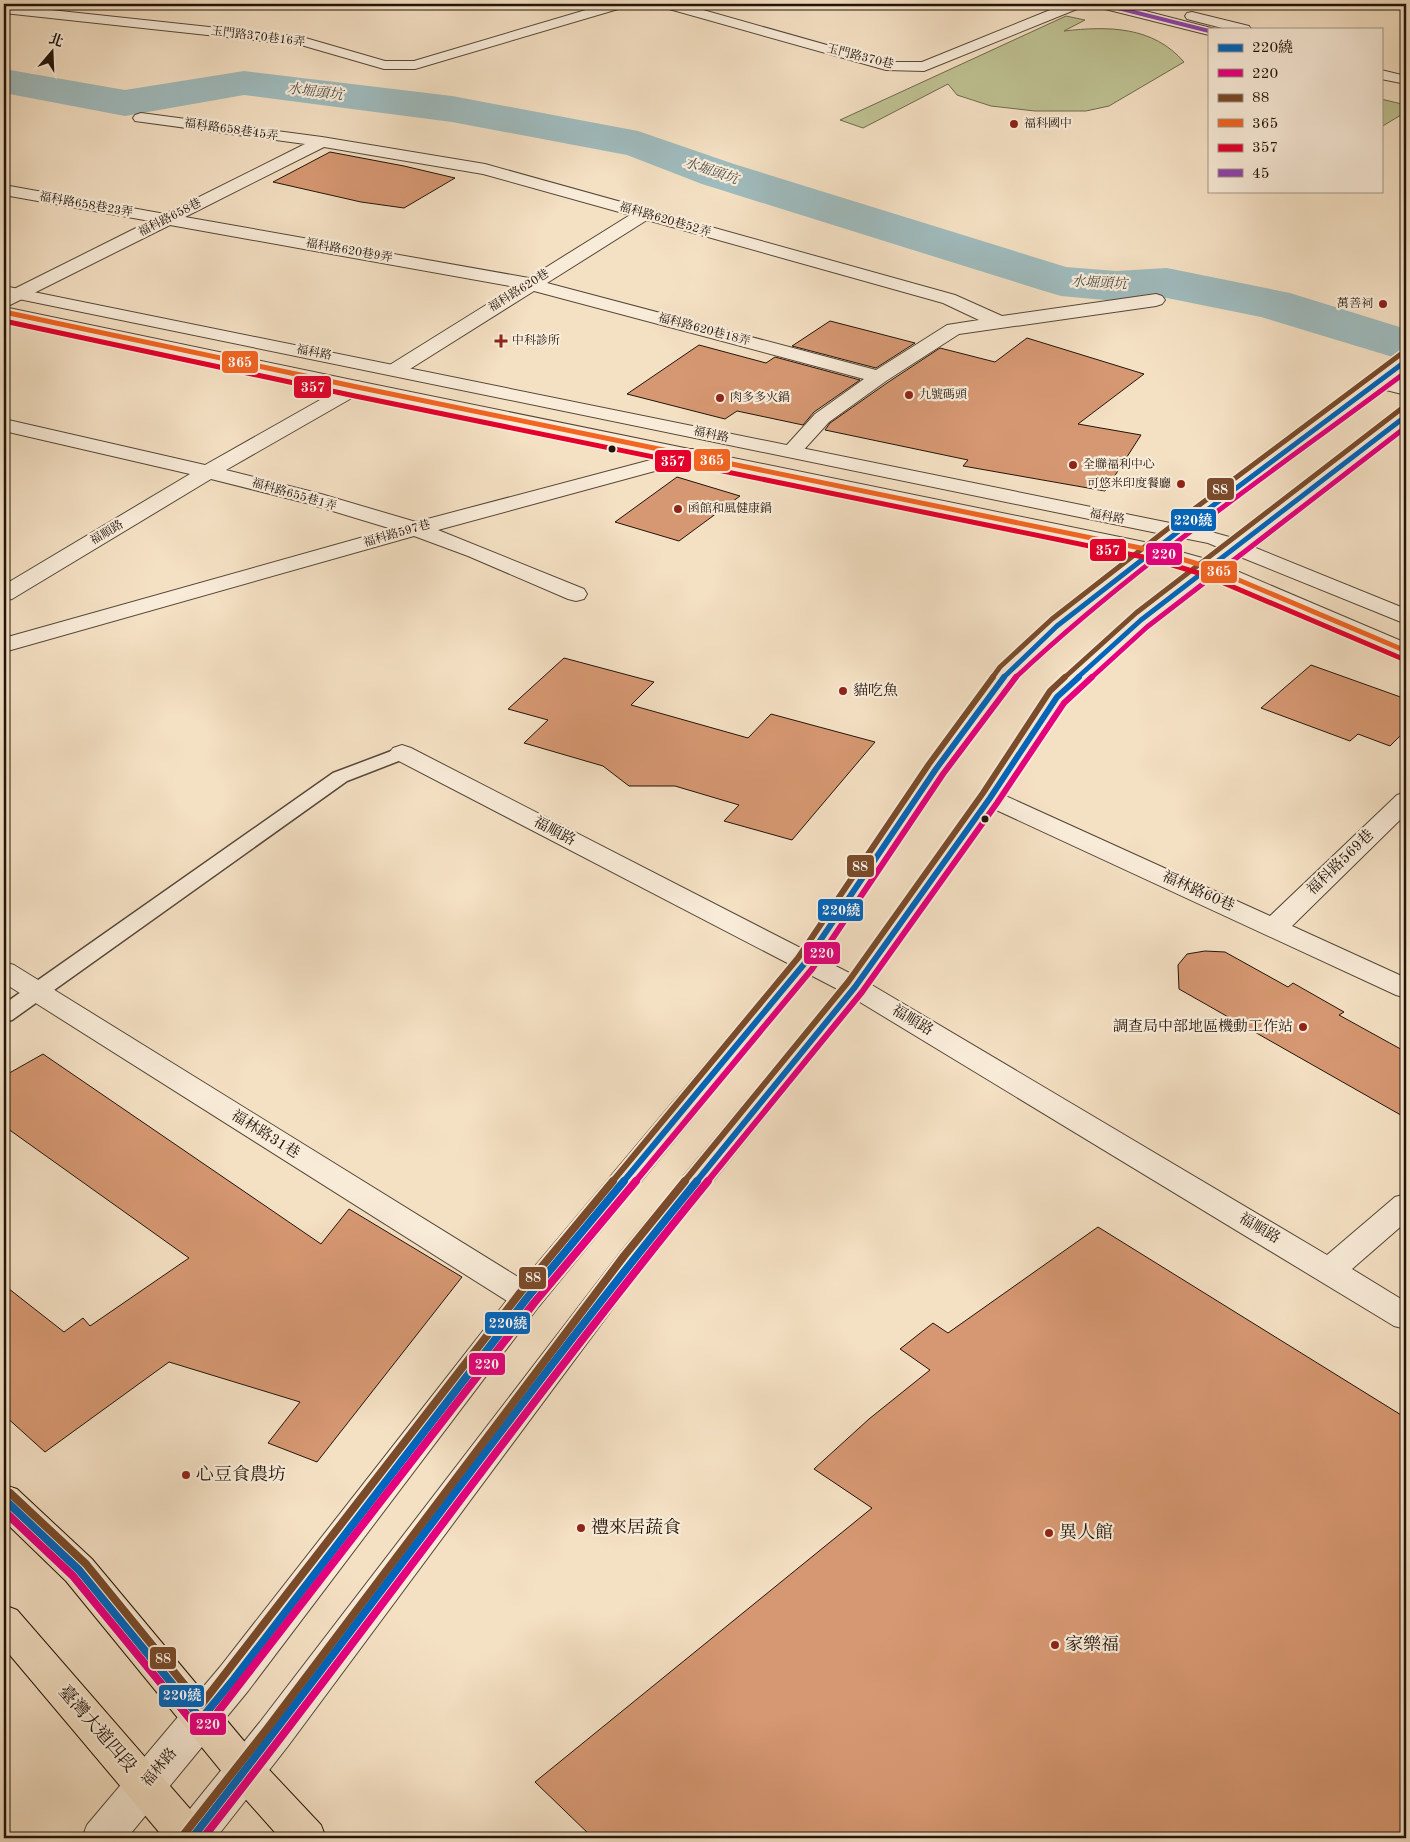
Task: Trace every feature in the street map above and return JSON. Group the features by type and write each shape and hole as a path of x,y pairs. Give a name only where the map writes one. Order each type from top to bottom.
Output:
{"main road":[{"path":"4,1499 79,1570 245,1772 306,1838"},
{"name":"臺灣大道四段","path":"4,1621 190,1838"}],"street":[{"name":"玉門路370巷16弄","path":"4,9 302,41 384,65 415,65 620,4"},
{"name":"玉門路370巷","path":"666,4 886,66 906,67 924,67 1077,4"},
{"path":"1102,4 1208,31"},
{"path":"1143,4 1240,28"},
{"path":"1382,63 1406,69"},
{"path":"1382,74 1406,80"},
{"name":"福科路658巷45弄","path":"141,118 322,142"},
{"name":"福科路620巷52弄","path":"322,142 485,168 949,299 1001,323"},
{"name":"福科路658巷","path":"9,295 168,219 322,142"},
{"name":"福科路658巷23弄","path":"4,190 168,219"},
{"name":"福科路620巷","path":"394,370 644,214"},
{"name":"福科路620巷9弄","path":"168,219 530,284"},
{"name":"福科路620巷18弄","path":"530,284 879,377"},
{"name":"福科路","path":"9,295 394,370 1214,538 1406,617"},
{"path":"792,451 822,418 879,377 954,328 1001,323 1156,300"},
{"name":"福科路","path":"4,312 357,387 1155,551 1208,567 1406,651"},
{"name":"福林路","path":"102,1838 246,1663 527,1298 805,963 936,768 1007,673 1057,626 1179,531 1406,361"},
{"path":"1377,382 1406,388"},
{"name":"福順路","path":"4,594 210,471 357,387"},
{"path":"190,1838 245,1772 631,1261 855,987 990,798 1057,697 1141,620 1406,416"},
{"name":"福科路655巷1弄","path":"4,425 210,471 415,529 480,553 576,594"},
{"name":"福科路597巷","path":"4,645 415,529 692,455"},
{"name":"福順路","path":"402,753 805,963 855,987 1406,1317"},
{"name":"福林路60巷","path":"990,798 1275,927 1406,989"},
{"name":"福科路569巷","path":"1275,927 1406,800"},
{"name":"福林路31巷","path":"4,971 527,1298"},
{"path":"1329,1271 1406,1204"}],"lane":[{"path":"4,1015 340,777 402,753"}],"green space":[{"path":"1066,16 1085,20 1064,31 1113,29 1129,31 1158,41 1172,50 1184,62 1109,106 1086,111 1035,111 991,106 957,95 948,84 863,128 840,120"},
{"path":"1382,99 1406,105 1406,112 1382,126"}],"building":[{"path":"330,152 455,178 404,208 361,202 273,182"},
{"path":"830,321 915,343 876,368 792,346"},
{"path":"1027,338 1144,374 1078,424 1141,435 1105,491 963,466 968,460 825,430 830,423 940,348 995,362"},
{"path":"699,345 766,363 775,357 860,380 814,412 803,425 737,411 725,419 627,394"},
{"name":"函館和風健康鍋","path":"677,477 740,496 679,541 615,522"},
{"path":"564,658 654,682 631,705 748,738 771,714 875,742 792,840 724,821 739,805 675,786 629,786 603,766 524,743 548,720 508,709"},
{"path":"1311,665 1406,699 1406,730 1390,746 1358,734 1350,741 1261,708"},
{"name":"調查局中部地區機動工作站","path":"1205,951 1225,952 1288,987 1293,983 1344,1012 1339,1015 1406,1052 1406,1118 1179,989 1178,965 1187,954"},
{"path":"43,1054 321,1244 349,1209 462,1277 317,1462 268,1443 300,1402 169,1362 45,1452 4,1415 4,1285 64,1332 83,1318 90,1326 189,1258 4,1126 4,1076"},
{"name":"家樂福","path":"1098,1227 1406,1418 1406,1838 593,1838 535,1782 872,1508 814,1469 869,1419 930,1370 900,1349 933,1323 948,1333"}],"waterway":[{"name":"水堀頭坑","path":"4,81 125,103 244,83 452,109 638,144 718,174 1061,281 1116,286 1167,283 1272,304 1406,346"}],"transit line":[{"name":"45","path":"1102,4 1208,31"},
{"name":"365","path":"4,312 357,387 1155,551 1208,567 1406,651"},
{"name":"357","path":"4,321 355,396 1153,559 1205,575 1403,659"},
{"name":"88","path":"10,1493 86,1564 201,1705 520,1293 798,958 929,764 1000,667 1052,619 1174,524 1401,354"},
{"name":"220繞","path":"4,1499 79,1570 201,1719 234,1679 527,1298 805,963 936,769 1007,673 1057,626 1179,531 1406,361"},
{"name":"220","path":"4,1511 73,1576 195,1725 201,1728 207,1726 534,1303 812,969 943,774 1014,679 1063,633 1184,538 1406,372"},
{"name":"88","path":"185,1833 267,1729 624,1256 848,982 983,793 1050,691 1136,613 1401,409"},
{"name":"220繞","path":"192,1838 274,1734 631,1261 855,987 990,798 1057,697 1141,620 1406,416"},
{"name":"220","path":"203,1838 281,1739 638,1266 862,992 997,803 1064,703 1147,627 1406,427"}],"place":[{"name":"福科國中","path":"1014,124"},
{"name":"萬善祠","path":"1383,304"},
{"name":"中科診所","path":"501,341"},
{"name":"九號碼頭","path":"909,395"},
{"name":"肉多多火鍋","path":"720,398"},
{"name":"全聯福利中心","path":"1073,465"},
{"name":"可悠米印度餐廳","path":"1181,484"},
{"name":"函館和風健康鍋","path":"678,509"},
{"name":"貓吃魚","path":"843,691"},
{"name":"調查局中部地區機動工作站","path":"1303,1027"},
{"name":"心豆食農坊","path":"186,1475"},
{"name":"禮來居蔬食","path":"581,1528"},
{"name":"異人館","path":"1049,1533"},
{"name":"家樂福","path":"1055,1645"}]}
